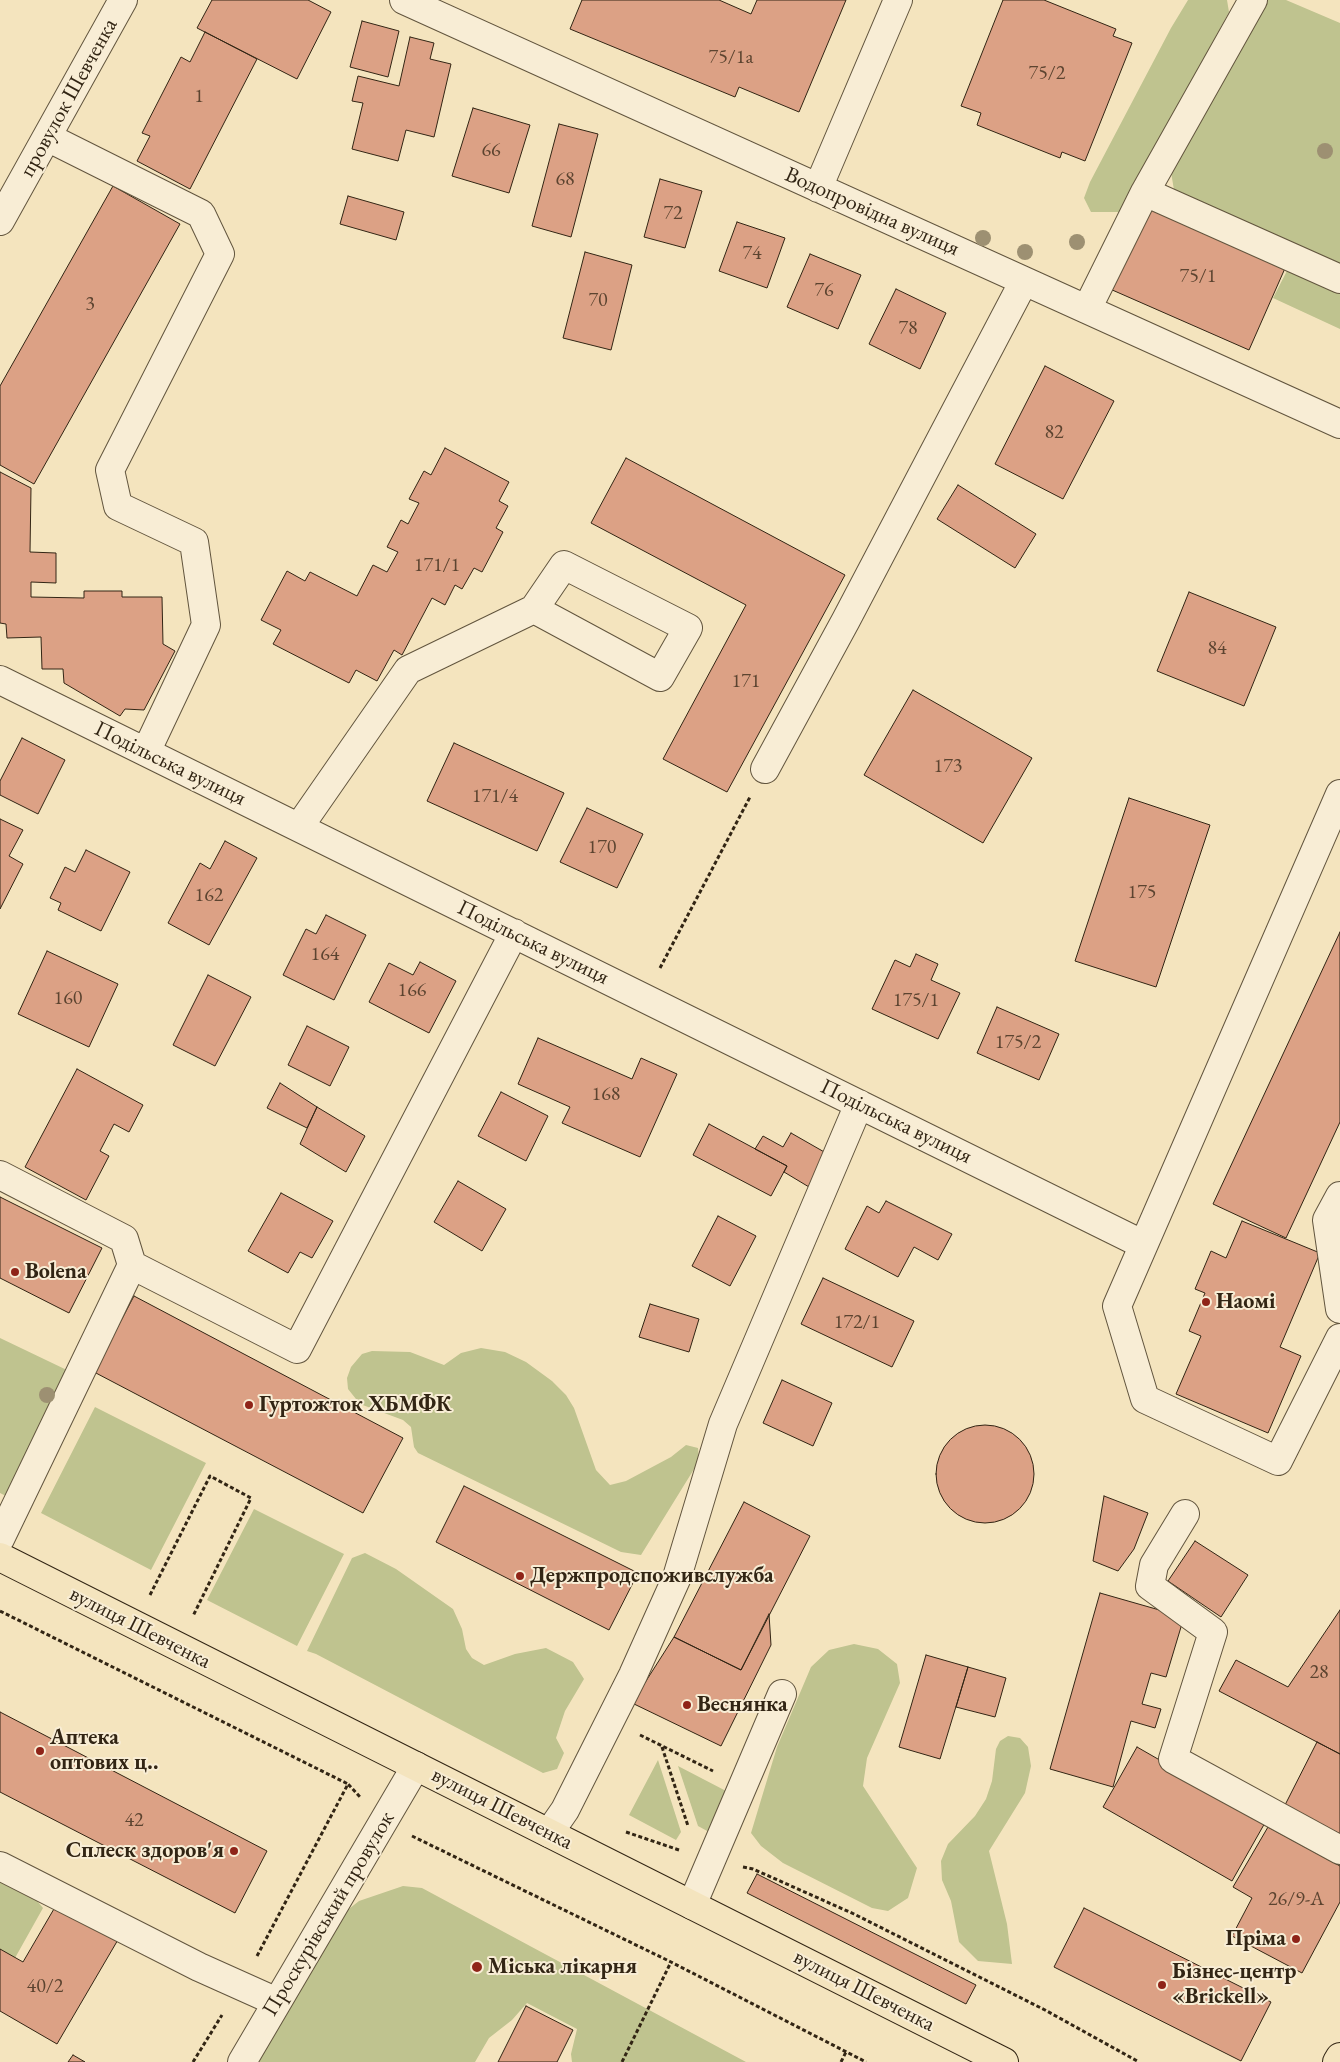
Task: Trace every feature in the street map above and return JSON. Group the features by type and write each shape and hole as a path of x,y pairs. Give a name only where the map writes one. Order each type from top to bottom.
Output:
{"main road":[{"name":"вулиця Шевченка","path":"0,1557 1004,2062"},
{"path":"1337,2062 1340,2057"}],"street":[{"name":"провулок Шевченка","path":"0,221 123,0"},
{"name":"Водопровідна вулиця","path":"404,0 1340,424"},
{"path":"818,188 898,0"},
{"path":"1086,310 1145,192 1253,0"},
{"path":"47,137 201,214 220,254 110,470 118,506 194,542 206,625 146,752"},
{"path":"1145,192 1340,279"},
{"path":"765,769 846,620 1024,281"},
{"path":"298,827 408,670 534,609 564,565 688,628 660,677 534,609"},
{"name":"Подільська вулиця","path":"0,680 1142,1244"},
{"path":"1340,794 1142,1244 1117,1306 1145,1399 1278,1461 1340,1338"},
{"path":"132,1265 297,1349 514,934"},
{"path":"550,1833 565,1810 633,1675 677,1577 723,1424 859,1104"},
{"path":"0,1175 124,1239 132,1265 0,1539"},
{"path":"1340,1196 1327,1220 1340,1309"},
{"path":"1185,1514 1154,1565 1150,1586 1213,1632 1173,1759 1340,1850"},
{"path":"692,1905 714,1849 782,1694"},
{"name":"Проскурівський провулок","path":"242,2062 416,1766"},
{"path":"0,1866 199,1967 277,2002"}],"path":[{"path":"645,998 765,769"},
{"path":"149,1597 210,1476 251,1498 191,1620"},
{"path":"0,1610 348,1784 383,1822 671,1962 866,2062"},
{"path":"610,1720 742,1786"},
{"path":"662,1746 691,1836 714,1849"},
{"path":"194,2062 241,1985 348,1784"},
{"path":"622,2062 671,1962"},
{"path":"841,2062 846,2052"}],"green space":[{"path":"1188,0 1227,0 1229,12 1120,212 1091,212 1084,198 1090,182 1171,28"},
{"path":"1264,0 1286,0 1340,23 1340,269 1174,190 1171,172"},
{"path":"1290,265 1340,287 1340,329 1273,298"},
{"path":"0,1338 71,1372 10,1498 0,1493"},
{"path":"481,1348 505,1352 526,1362 552,1381 566,1395 574,1408 596,1470 610,1485 626,1481 671,1457 686,1445 698,1448 699,1461 641,1555 621,1552 418,1453 414,1447 411,1427 403,1420 360,1404 348,1389 347,1378 351,1367 362,1354 372,1351 410,1352 444,1365 461,1353"},
{"path":"95,1407 206,1463 151,1570 41,1513"},
{"path":"254,1509 344,1554 297,1646 207,1600"},
{"path":"365,1553 396,1569 453,1609 462,1629 466,1649 472,1658 484,1665 515,1654 546,1648 573,1662 584,1679 565,1711 556,1738 564,1753 557,1769 543,1773 307,1651 352,1558"},
{"path":"854,1644 878,1649 897,1664 900,1683 867,1758 863,1786 917,1868 908,1898 888,1911 872,1908 783,1863 761,1846 751,1833 777,1747 811,1667 829,1650"},
{"path":"1008,1736 1020,1738 1028,1747 1031,1766 1025,1793 989,1851 1007,1924 1012,1964 978,1961 959,1942 951,1901 942,1880 941,1861 948,1844 975,1816 986,1799 992,1781 996,1749 1000,1741"},
{"path":"658,1760 681,1832 676,1840 629,1815"},
{"path":"678,1766 728,1792 709,1832 698,1826"},
{"path":"0,1876 28,1890 43,1908 15,1958 0,1958"},
{"name":"Міська лікарня","path":"403,1886 422,1888 746,2062 572,2062 571,2054 577,2029 527,2003 512,2020 489,2038 475,2062 256,2062 345,1912 359,1901"}],"building":[{"path":"212,0 308,0 331,12 297,79 197,28"},
{"path":"582,0 719,0 751,14 757,0 846,0 799,112 739,87 735,97 570,29"},
{"path":"1003,0 1044,0 1116,29 1113,36 1132,43 1085,161 1062,152 1060,158 977,125 981,113 961,106"},
{"path":"362,21 399,31 388,77 350,67"},
{"path":"205,32 257,59 190,189 137,161 150,136 142,133 181,57 190,62"},
{"path":"410,37 434,43 430,59 451,64 434,137 406,130 398,161 352,149 363,103 352,101 358,76 399,86"},
{"path":"473,108 530,125 509,193 452,176"},
{"path":"559,124 598,134 571,237 532,226"},
{"path":"660,179 702,191 685,248 644,237"},
{"path":"113,186 180,224 34,484 0,465 0,386"},
{"path":"348,196 404,212 396,240 340,224"},
{"path":"1147,205 1286,266 1249,350 1110,289"},
{"path":"737,222 785,238 767,288 719,271"},
{"path":"585,252 632,265 611,350 563,338"},
{"path":"810,254 861,275 838,329 787,307"},
{"path":"896,289 946,313 920,369 869,344"},
{"path":"1045,366 1114,401 1063,499 995,464"},
{"path":"445,448 509,482 499,501 508,506 496,528 503,532 482,572 474,568 462,589 455,585 445,605 432,598 402,655 394,650 377,681 356,670 349,683 273,644 281,630 261,620 287,571 305,581 310,572 357,596 373,565 387,572 398,552 387,547 401,520 408,524 419,503 409,499 424,471 431,475"},
{"path":"626,458 845,575 727,792 663,759 746,605 591,523"},
{"path":"0,472 31,488 30,552 56,553 56,583 31,582 31,597 84,598 84,591 122,591 122,597 162,597 163,644 175,651 144,710 125,709 120,716 64,683 63,669 42,669 41,637 7,638 6,624 0,623"},
{"path":"958,485 1036,534 1015,568 937,519"},
{"path":"1189,592 1276,627 1244,706 1157,671"},
{"path":"913,690 1032,758 983,843 864,775"},
{"path":"22,738 65,760 38,814 0,795 0,781"},
{"path":"454,743 564,793 537,851 427,801"},
{"path":"1129,798 1210,825 1156,987 1075,961"},
{"path":"587,808 643,834 617,888 560,862"},
{"path":"0,819 23,830 9,856 23,864 0,909"},
{"path":"225,841 257,858 209,945 168,923 200,863 210,869"},
{"path":"86,850 130,872 101,931 58,910 61,903 50,898 65,867 75,872"},
{"path":"326,915 366,935 334,1000 283,975 306,929 316,934"},
{"path":"1340,932 1340,1122 1286,1238 1213,1204"},
{"path":"47,951 118,984 89,1047 18,1014"},
{"path":"916,954 938,964 931,980 960,993 938,1039 872,1009 895,960 910,967"},
{"path":"420,962 456,981 429,1033 369,1002 389,963 413,975"},
{"path":"208,975 251,997 215,1066 173,1045"},
{"path":"997,1007 1059,1034 1039,1080 977,1053"},
{"path":"307,1026 349,1047 330,1086 288,1065"},
{"path":"538,1038 632,1079 641,1058 677,1074 640,1157 562,1123 570,1107 518,1084"},
{"path":"77,1069 143,1105 129,1132 114,1124 100,1151 109,1156 86,1200 25,1167"},
{"path":"280,1083 317,1107 307,1128 267,1108"},
{"path":"501,1092 548,1116 526,1161 478,1136"},
{"path":"317,1107 365,1136 346,1172 300,1144"},
{"path":"709,1124 787,1166 771,1196 693,1155"},
{"path":"791,1133 833,1157 814,1190 784,1172 787,1166 755,1149 763,1136 783,1147"},
{"path":"458,1181 506,1209 482,1251 434,1222"},
{"path":"281,1193 333,1221 312,1258 300,1252 288,1273 248,1251"},
{"path":"0,1197 102,1248 69,1313 0,1278"},
{"path":"886,1201 952,1234 938,1260 914,1247 898,1277 845,1249 867,1206 879,1213"},
{"path":"718,1216 756,1236 730,1286 692,1266"},
{"path":"1242,1221 1320,1253 1280,1347 1301,1356 1268,1433 1176,1394 1201,1336 1189,1331 1205,1293 1195,1289 1211,1251 1226,1258"},
{"path":"823,1278 914,1321 892,1367 801,1324"},
{"name":"Гуртожток ХБМФК","path":"134,1296 403,1438 363,1513 94,1372"},
{"path":"650,1304 699,1319 689,1352 639,1337"},
{"path":"782,1380 832,1403 813,1446 763,1423"},
{"path":"985,1425 1004,1429 1020,1439 1030,1455 1034,1474 1030,1493 1020,1509 1004,1519 985,1523 966,1519 950,1509 940,1493 936,1474 940,1455 950,1439 966,1429"},
{"path":"464,1486 638,1573 609,1630 436,1542"},
{"path":"1104,1496 1148,1513 1134,1549 1118,1571 1093,1561"},
{"path":"744,1502 810,1536 741,1670 674,1637"},
{"path":"1195,1541 1248,1575 1221,1617 1168,1581"},
{"path":"1100,1593 1184,1617 1166,1677 1151,1673 1142,1704 1161,1709 1155,1728 1131,1721 1113,1787 1050,1769"},
{"path":"1340,1610 1340,1754 1219,1691 1236,1660 1288,1687"},
{"path":"769,1614 771,1645 721,1746 632,1703 674,1637 741,1670"},
{"path":"926,1655 968,1667 940,1759 899,1747"},
{"path":"968,1667 1006,1678 995,1717 956,1707"},
{"path":"0,1712 267,1851 235,1913 0,1792"},
{"path":"1317,1742 1340,1754 1340,1834 1285,1805"},
{"path":"1137,1747 1266,1821 1232,1881 1103,1807"},
{"path":"1268,1827 1340,1866 1340,1902 1302,1973 1232,1936 1252,1898 1233,1887"},
{"path":"757,1874 976,1985 966,2004 747,1893"},
{"path":"58,1902 119,1938 57,2044 0,2011 0,1949 23,1962"},
{"name":"Бізнес-центр «Brickell»","path":"1084,1908 1271,2002 1241,2061 1054,1967"},
{"path":"526,2006 573,2030 557,2062 498,2062"},
{"path":"73,2055 85,2062 68,2062"}],"place":[{"name":"Bolena","path":"15,1272"},
{"name":"Наомі","path":"1206,1302"},
{"name":"Гуртожток ХБМФК","path":"249,1405"},
{"name":"Держпродспоживслужба","path":"520,1576"},
{"name":"Веснянка","path":"687,1705"},
{"name":"Аптека оптових ц‥","path":"40,1751"},
{"name":"Сплеск здоров'я","path":"234,1851"},
{"name":"Пріма","path":"1296,1939"},
{"name":"Міська лікарня","path":"477,1967"},
{"name":"Бізнес-центр «Brickell»","path":"1162,1985"}]}
